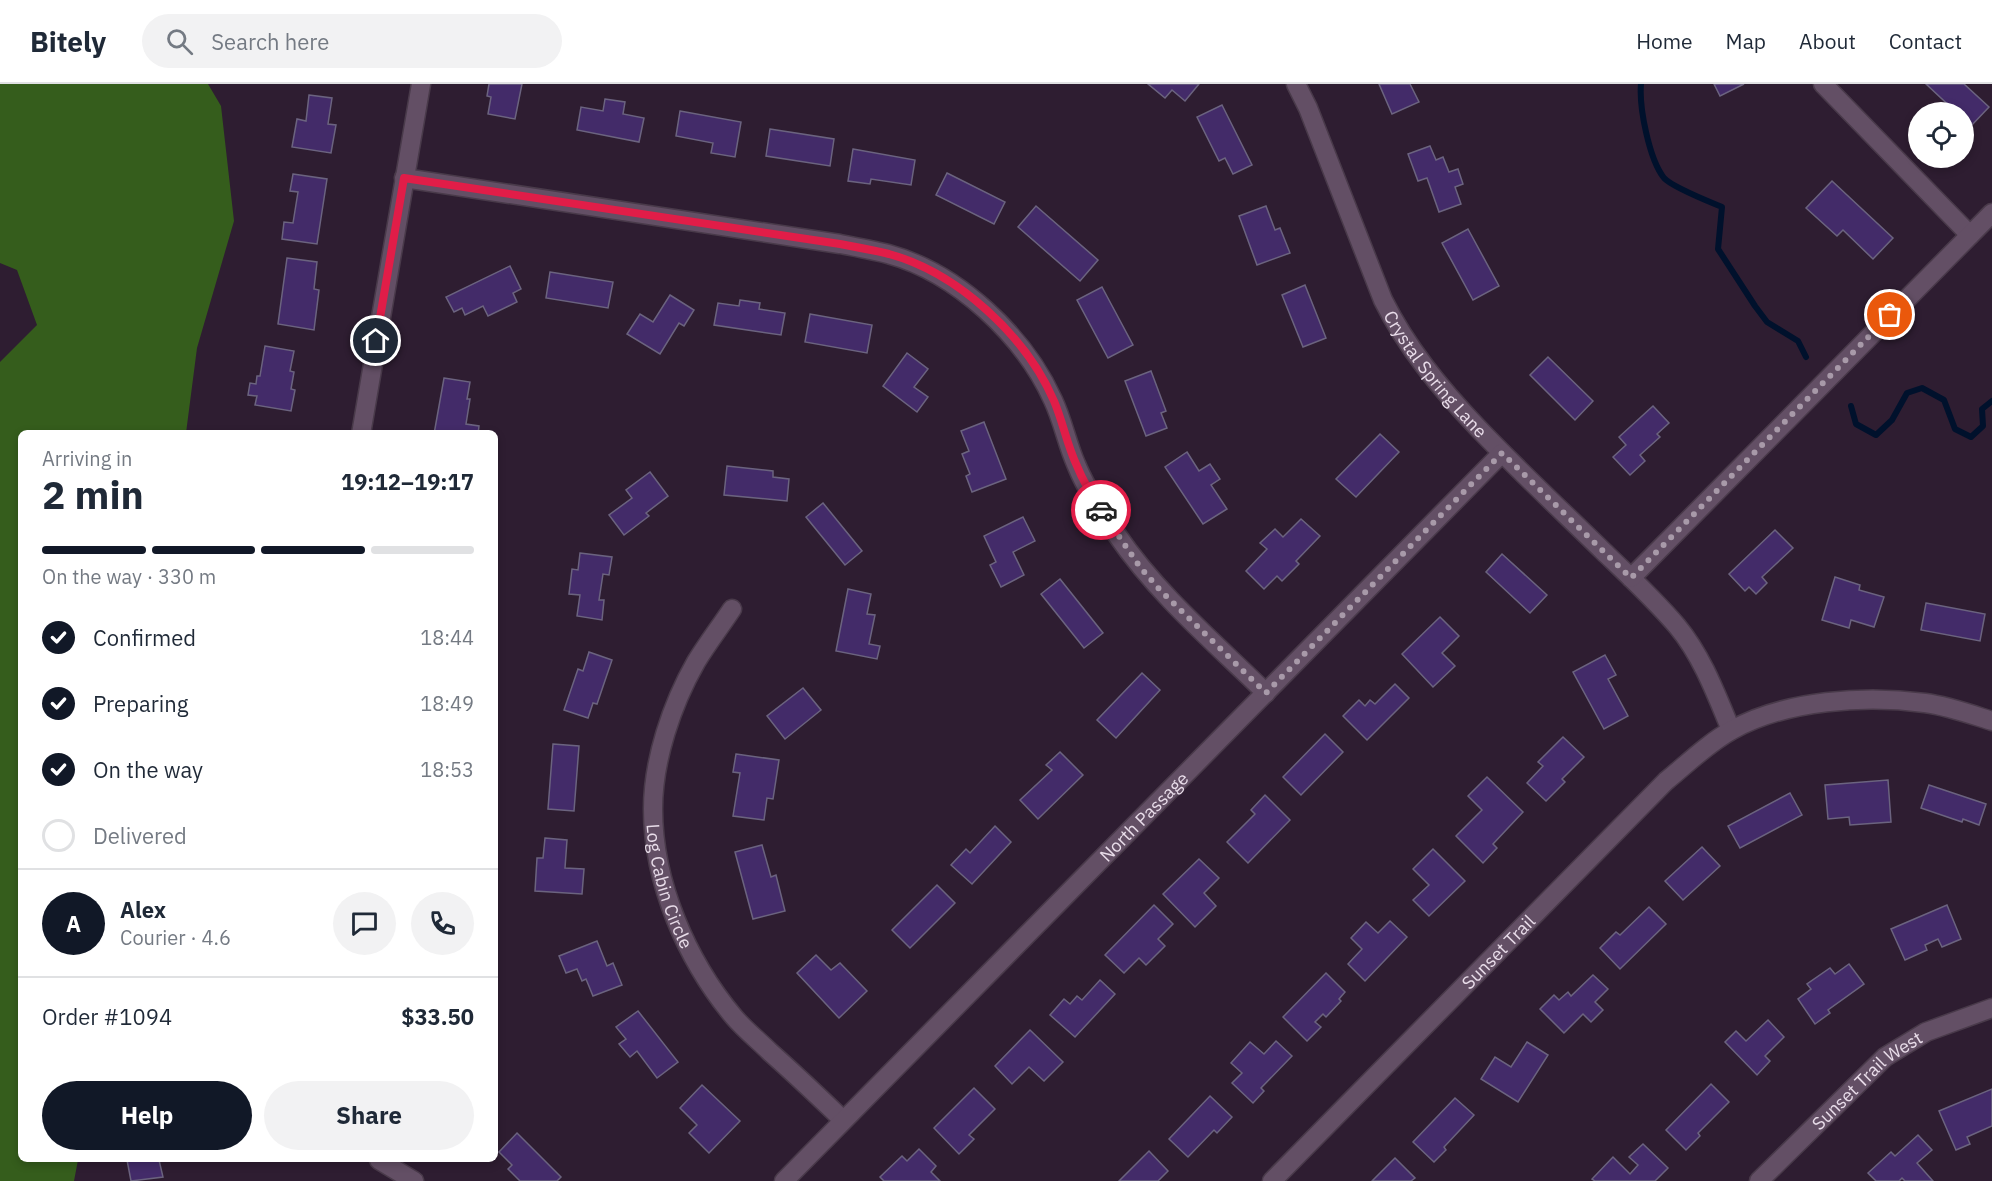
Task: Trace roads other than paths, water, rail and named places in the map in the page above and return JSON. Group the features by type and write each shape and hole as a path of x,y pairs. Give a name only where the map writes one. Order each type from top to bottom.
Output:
{"street":[{"path":"362,430 421,84"},
{"name":"Crystal Spring Lane","path":"1296,84 1308,108 1395,324 1443,391 1502,453 1631,578 1678,627 1695,652 1711,683 1731,730"},
{"path":"1823,84 1970,236"},
{"path":"404,178 840,244 890,254 939,276 991,314 1033,363 1054,401 1077,466 1106,517 1140,567 1160,590 1266,693"},
{"path":"1631,578 1992,213"},
{"name":"North Passage","path":"784,1181 1502,453"},
{"name":"Log Cabin Circle","path":"732,609 696,663 677,702 664,741 653,808 656,846 664,885 695,960 711,987 735,1018 843,1120"},
{"path":"1731,730 1752,721 1808,705 1863,700 1927,703 1963,711 1992,721"},
{"name":"Sunset Trail","path":"1272,1181 1666,781 1731,730"},
{"name":"Sunset Trail West","path":"1760,1181 1885,1057 1926,1032 1992,1008"},
{"path":"382,1162 414,1181"}],"waterway":[{"path":"1641,84 1646,132 1654,159 1664,178 1675,186 1722,207 1718,249 1767,322 1798,341 1806,357"},
{"path":"1851,406 1856,424 1876,435 1892,420 1907,393 1922,388 1944,400 1955,429 1971,437 1983,426 1982,409 1992,401"}]}
